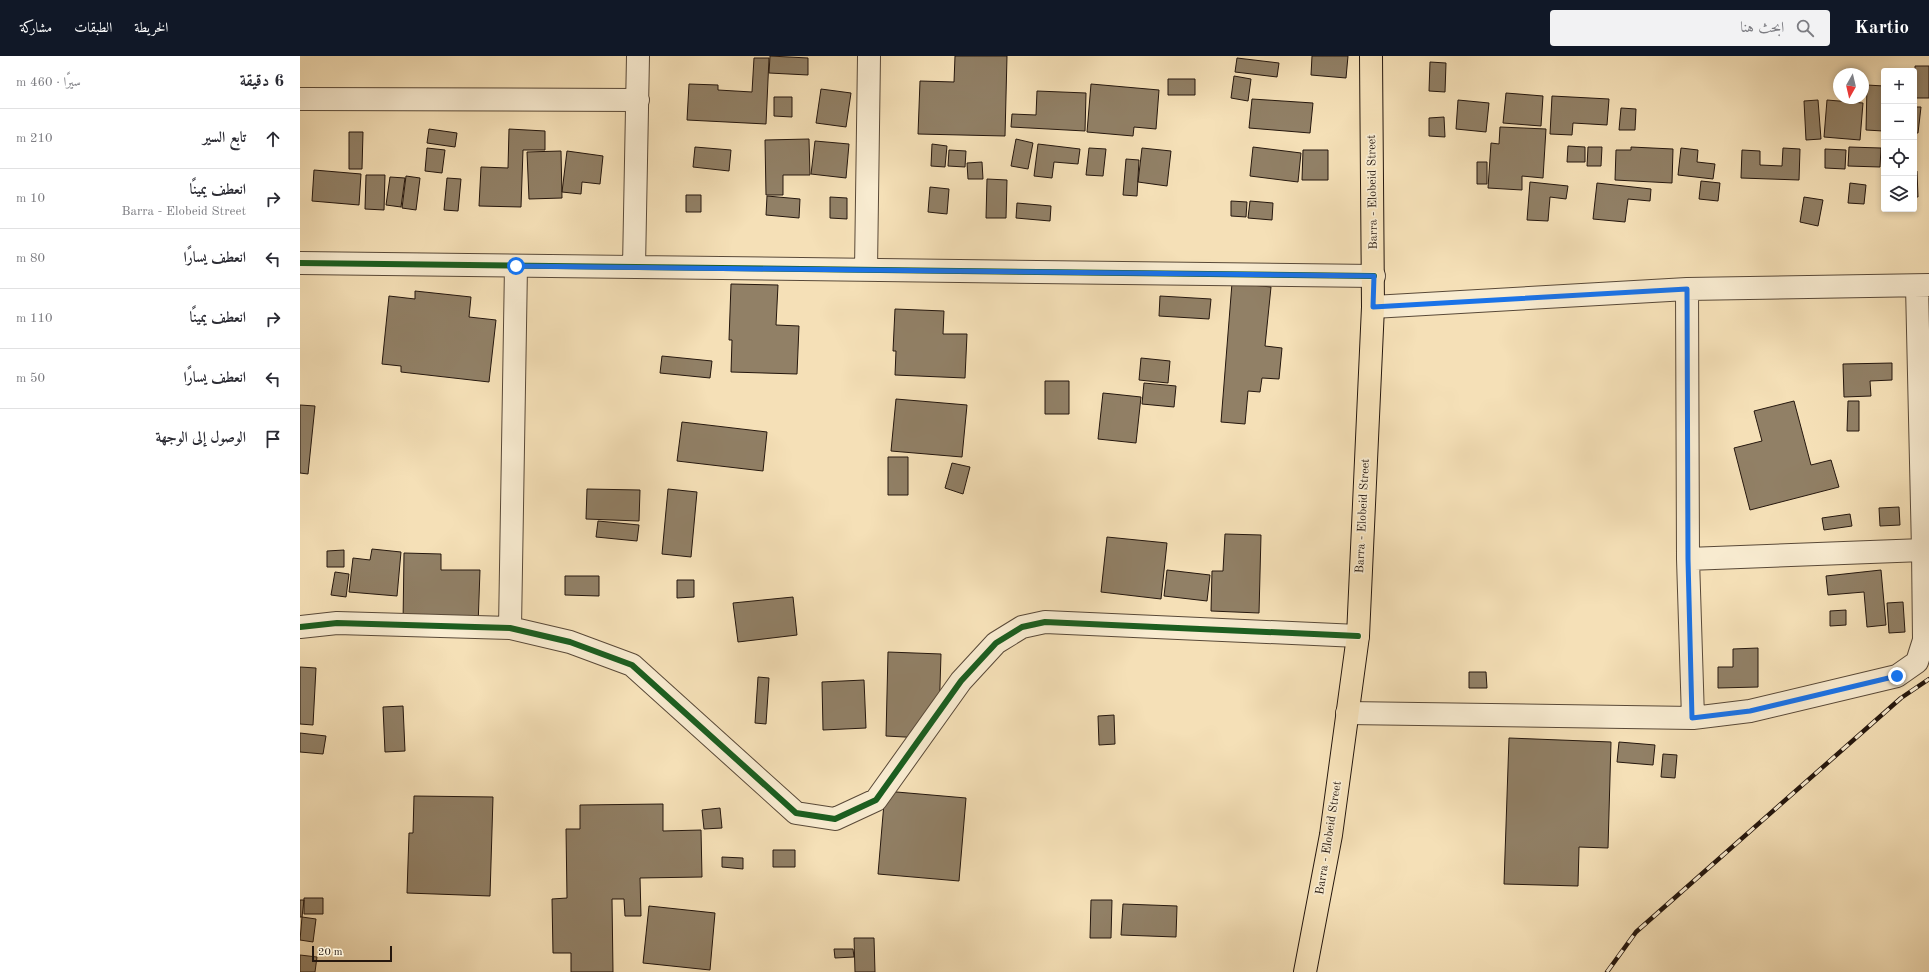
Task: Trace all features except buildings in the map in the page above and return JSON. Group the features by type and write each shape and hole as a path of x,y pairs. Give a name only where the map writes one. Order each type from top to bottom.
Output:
{"main road":[{"name":"Barra - Elobeid Street","path":"1305,972 1332,835 1358,636 1374,276 1371,56"}],"street":[{"path":"634,267 638,56"},
{"path":"866,270 869,56"},
{"path":"300,99 638,100"},
{"path":"300,263 1374,276"},
{"path":"510,628 516,266"},
{"path":"1347,713 1692,718 1750,711 1897,676 1917,662 1924,640 1923,285 1687,289 1373,307"},
{"path":"1687,289 1688,559 1692,718"},
{"path":"1688,559 1923,550"},
{"path":"300,626 337,622 510,628 570,642 632,665 796,813 835,819 876,800 961,681 996,642 1022,626 1045,622 1358,636"}],"railway":[{"path":"1607,972 1636,932 1901,698 1929,679"}],"cycle path":[{"path":"300,263 1374,276"},
{"path":"300,627 337,623 510,628 570,642 632,665 796,813 835,819 876,800 961,681 996,643 1022,627 1045,622 1358,636"}],"route":[{"path":"516,266 1374,276 1373,307 1687,289 1688,559 1692,718 1750,711 1897,676"}]}
